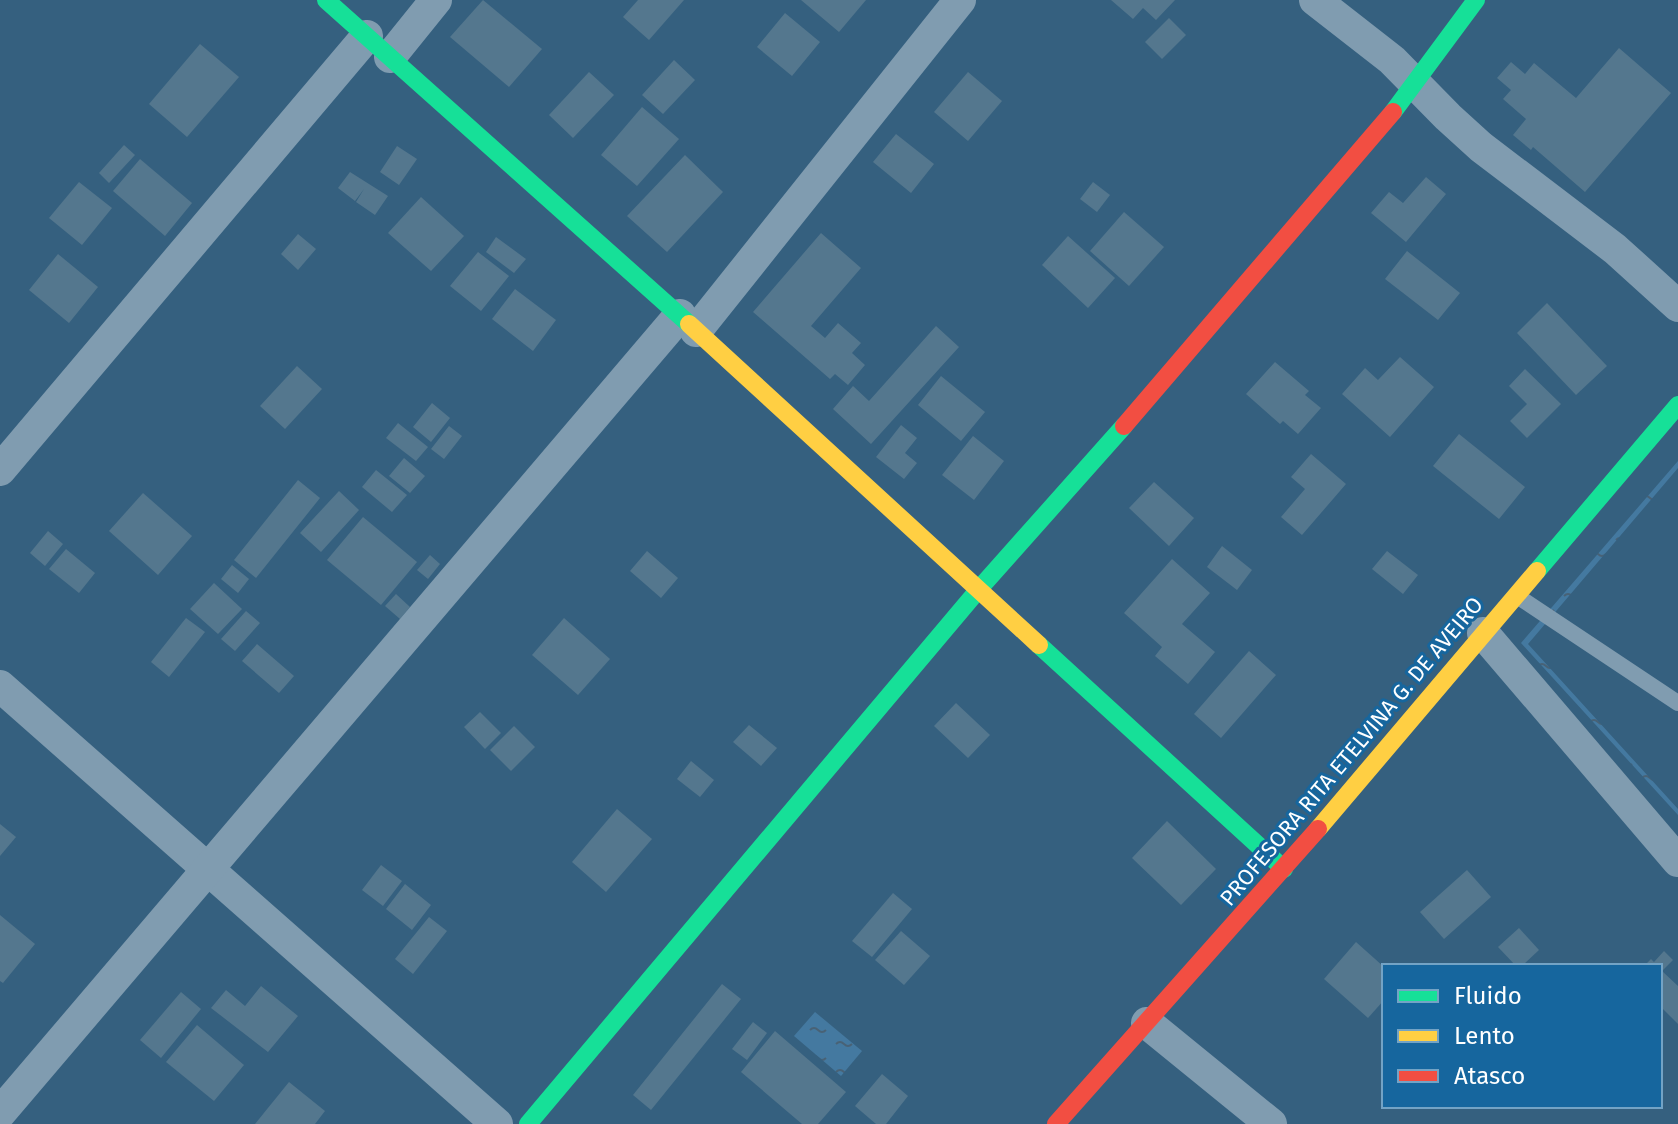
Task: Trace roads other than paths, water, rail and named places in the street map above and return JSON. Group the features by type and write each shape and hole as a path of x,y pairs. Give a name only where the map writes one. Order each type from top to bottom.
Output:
{"street":[{"path":"326,0 688,323 1284,869"},
{"path":"0,470 378,47 436,0"},
{"path":"0,1113 208,869 688,323 960,0"},
{"path":"1315,0 1392,60 1481,147 1615,249 1678,306"},
{"path":"528,1124 979,589 1055,501 1100,455 1215,317 1314,207 1391,115 1476,0"},
{"name":"PROFESORA RITA ETELVINA G. DE AVEIRO","path":"1056,1124 1284,869 1678,405"},
{"path":"1483,633 1678,861"},
{"path":"0,686 497,1124"},
{"path":"1147,1023 1271,1124"}],"lane":[{"path":"1515,595 1678,703"}],"water":[{"path":"1678,461 1678,468 1528,644 1678,809 1678,815 1521,643"},
{"path":"815,1012 862,1051 841,1076 794,1036"}]}
